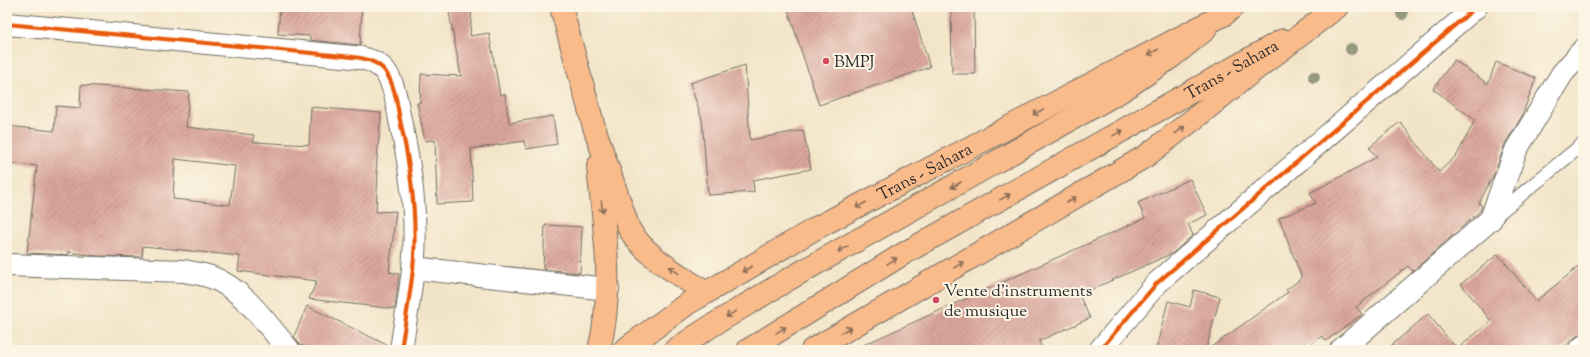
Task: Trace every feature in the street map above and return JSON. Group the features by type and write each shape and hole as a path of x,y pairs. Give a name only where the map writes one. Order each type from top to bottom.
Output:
{"main road":[{"path":"561,7 594,127 629,230 636,240 655,258 706,293"},
{"path":"675,350 708,328 789,279 1124,90 1174,56 1229,10"},
{"name":"Trans - Sahara","path":"624,350 687,304 818,227 1229,10"},
{"name":"Trans - Sahara","path":"748,350 903,254 1329,13"},
{"name":"Trans - Sahara","path":"812,350 1146,156 1329,13"},
{"path":"594,127 607,257 608,289 606,314 599,350"}],"street":[{"path":"1100,350 1157,282 1476,7"},
{"path":"7,24 365,58 376,63 384,70 390,80 394,92 408,162 414,232 413,268 401,350"},
{"path":"1341,350 1491,219 1516,150 1562,74 1583,50"},
{"path":"7,265 184,271 211,277 230,287 246,300 289,350"},
{"path":"413,268 608,289"}],"lane":[{"path":"1491,219 1583,144"}],"building":[{"path":"280,7 362,7 360,45 310,40 310,36 278,34"},
{"path":"448,7 472,7 470,36 489,33 500,95 505,94 509,123 553,116 557,144 526,149 524,141 471,149 473,202 437,204 435,140 425,141 417,103 420,103 421,74 461,76"},
{"path":"787,7 911,7 930,67 819,105"},
{"path":"951,7 974,7 975,74 952,74"},
{"path":"1454,60 1488,84 1496,62 1536,78 1522,116 1505,144 1496,170 1479,203 1482,206 1480,211 1413,271 1408,266 1356,307 1362,314 1326,341 1322,336 1303,350 1207,350 1288,292 1286,290 1302,278 1279,218 1316,203 1310,193 1377,157 1369,147 1400,122 1439,172 1457,155 1475,120 1433,89"},
{"path":"745,65 750,140 803,130 811,169 753,180 754,192 708,195 702,119 690,83"},
{"path":"81,85 189,92 186,127 254,135 253,142 309,145 311,107 381,113 376,172 378,172 376,212 396,211 389,272 399,274 395,309 309,299 317,281 238,271 240,256 143,246 142,257 96,256 69,252 68,255 27,253 37,166 7,163 7,126 54,131 56,106 80,108","holes":["175,159 235,166 230,205 173,199"]},
{"path":"1190,179 1207,215 1188,224 1193,235 1173,253 1079,295 1090,318 1039,341 1043,350 852,350 1145,218 1138,203"},
{"path":"545,225 582,227 580,273 543,269"},
{"path":"1498,254 1536,301 1583,263 1583,333 1574,338 1561,350 1386,350 1428,314 1457,349 1491,321 1461,284"},
{"path":"1194,290 1220,297 1206,350 1156,350 1168,301 1190,307"},
{"path":"307,306 389,346 389,350 313,350 300,345 294,336"}],"cycle path":[{"path":"1100,350 1157,283 1476,7"},
{"path":"7,24 357,57 366,59 382,68 391,82 397,101 410,175 414,213 415,232 413,269 401,350"}],"place":[{"name":"BMPJ","path":"826,61"},
{"name":"Vente d'instruments de musique","path":"936,300"}]}
